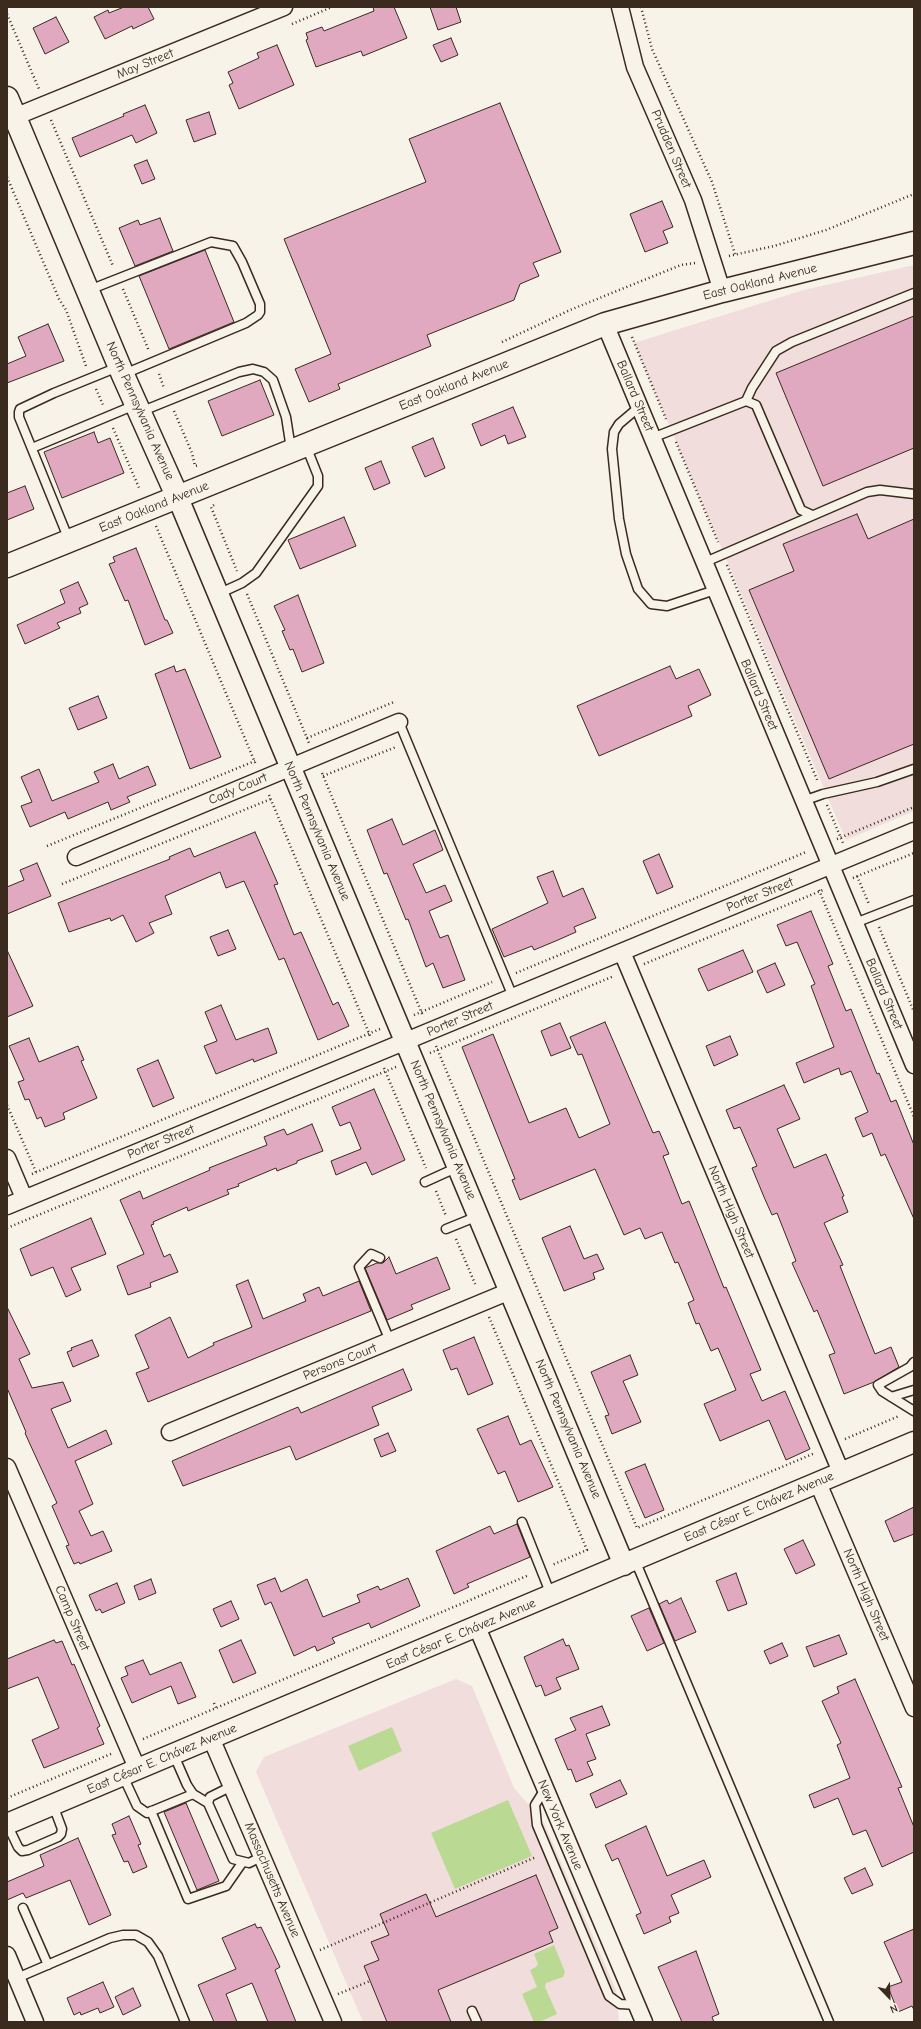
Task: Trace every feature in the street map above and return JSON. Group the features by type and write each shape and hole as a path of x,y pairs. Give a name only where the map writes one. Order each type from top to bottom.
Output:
{"main road":[{"name":"North Pennsylvania Avenue","path":"10,112 121,371 178,498"},
{"name":"East Oakland Avenue","path":"7,566 299,448 722,291 914,243"}],"street":[{"name":"May Street","path":"10,112 45,105 284,7"},
{"name":"Prudden Street","path":"620,7 635,68 693,200 722,291"},
{"name":"Ballard Street","path":"609,333 714,590 914,1065"},
{"name":"North Pennsylvania Avenue","path":"178,498 510,1291 629,1562"},
{"name":"Cady Court","path":"76,857 399,722"},
{"name":"Porter Street","path":"7,1206 914,831"},
{"name":"North High Street","path":"622,952 841,1472"},
{"path":"7,1158 24,1198"},
{"name":"Persons Court","path":"170,1432 510,1291"},
{"name":"East César E. Chávez Avenue","path":"7,1824 130,1771 552,1596 914,1442"},
{"name":"Camp Street","path":"7,1467 128,1746 130,1771"},
{"name":"North High Street","path":"818,1483 914,1708"},
{"name":"New York Avenue","path":"477,1627 644,2022"},
{"name":"Massachusetts Avenue","path":"211,1738 333,2022"},
{"path":"7,1955 35,2022"}],"lane":[{"path":"70,541 19,416 20,409 54,393 154,362 246,323 260,312 260,304 242,262 233,246 222,243 211,242 88,291"},
{"path":"746,401 752,388 776,352 792,342 914,293"},
{"path":"32,448 138,409 169,400 239,372 253,369 264,372 273,380 299,448 318,476 318,486 256,573 242,583 218,594"},
{"path":"652,438 746,401 756,404 801,510 812,515"},
{"path":"639,407 616,428 614,432 612,449 619,519 626,554 638,589 651,604 667,606 714,590"},
{"path":"704,563 867,492 880,490 914,494"},
{"path":"399,722 513,996"},
{"path":"803,800 877,782 914,769"},
{"path":"854,923 914,900"},
{"path":"425,1182 459,1167"},
{"path":"446,1229 479,1215"},
{"path":"380,1258 371,1254 359,1267 390,1341"},
{"path":"914,1362 910,1367 878,1384 882,1392 914,1411"},
{"path":"891,1397 914,1390"},
{"path":"522,1522 552,1596"},
{"path":"629,1562 829,2022"},
{"path":"174,1753 187,1785 193,1794 208,1803 233,1859 242,1863 249,1863 262,1856"},
{"path":"130,1771 138,1806 147,1813 193,1794"},
{"path":"208,1803 210,1797 232,1786"},
{"path":"545,1789 535,1805 537,1825 609,1996 620,2004 637,2005"},
{"path":"7,1824 18,1847 22,1851 28,1850 62,1834 62,1829 52,1805"},
{"path":"151,1811 188,1899 226,1886 242,1863"},
{"path":"23,1908 48,1965"},
{"path":"17,1978 110,1938 123,1935 136,1935 148,1942 158,1956 185,2022"},
{"path":"472,2011 477,2022"}],"path":[{"path":"641,7 652,49 712,182 735,254"},
{"path":"7,14 192,453 195,466 201,465"},
{"path":"499,344 570,310 682,265 774,246 826,230 914,194"},
{"path":"609,333 632,336 639,334"},
{"path":"632,336 914,1012"},
{"path":"211,507 216,504"},
{"path":"307,738 394,702"},
{"path":"323,776 408,743"},
{"path":"47,846 255,761"},
{"path":"62,884 271,799"},
{"path":"17,1180 914,807"},
{"path":"803,853 914,1117"},
{"path":"7,1228 914,853"},
{"path":"7,1105 52,1209"},
{"path":"637,1528 914,1411"},
{"path":"7,1798 587,1550"},
{"path":"214,1703 216,1708"},
{"path":"319,1950 539,1856"},
{"path":"338,1994 370,1981"}],"shaded area":[{"path":"914,265 914,811 846,840 634,343 804,290"},
{"path":"456,1679 472,1686 514,1788 543,1821 616,1990 619,2022 363,2022 256,1772 264,1757"}],"green space":[{"path":"392,1727 402,1751 359,1771 348,1746"},
{"path":"508,1800 532,1856 455,1889 431,1833"},
{"path":"554,1945 565,1972 563,1977 546,1983 545,1987 557,2014 539,2022 534,2022 522,1994 537,1987 530,1970 538,1964 534,1954"}],"building":[{"path":"124,7 148,7 154,19 133,29 132,26 105,39 94,17 108,10 109,13"},
{"path":"373,7 394,7 407,38 363,56 361,51 316,67 306,40 308,39 306,33 322,27 324,31 374,11"},
{"path":"430,7 456,7 461,22 438,30"},
{"path":"56,17 69,42 45,54 33,28"},
{"path":"451,38 458,55 441,62 433,45"},
{"path":"277,45 294,85 239,109 229,85 233,83 228,72 259,58 257,53"},
{"path":"500,103 561,252 533,263 539,276 520,284 514,300 427,335 431,346 338,384 340,389 309,402 295,369 331,354 284,239 426,182 409,139"},
{"path":"145,105 157,133 136,143 132,135 80,157 72,138 124,116 123,114"},
{"path":"209,112 216,134 194,142 186,120"},
{"path":"147,160 155,179 142,184 134,165"},
{"path":"662,201 673,227 663,231 668,243 645,252 630,214"},
{"path":"160,218 173,251 135,266 119,228 138,220 140,225"},
{"path":"205,250 234,322 169,349 139,276"},
{"path":"914,316 914,448 823,486 776,373"},
{"path":"48,324 64,361 7,383 7,364 26,356 18,337"},
{"path":"260,380 274,415 222,436 208,401"},
{"path":"513,407 526,437 508,444 505,435 481,446 472,424"},
{"path":"94,432 98,443 110,438 124,473 62,498 44,452"},
{"path":"433,438 445,468 425,477 412,447"},
{"path":"381,461 390,483 374,490 365,468"},
{"path":"25,486 34,509 7,520 7,493"},
{"path":"857,514 868,539 914,519 914,744 829,779 749,590 794,571 783,544"},
{"path":"344,517 356,546 300,569 288,540"},
{"path":"136,548 165,620 167,620 173,633 145,645 128,600 125,601 109,564 115,562 113,557"},
{"path":"78,582 88,604 79,608 81,613 57,623 60,628 25,644 17,625 65,603 60,590"},
{"path":"298,595 324,663 302,672 293,649 290,650 282,631 285,630 274,606"},
{"path":"174,666 176,672 185,669 221,757 190,769 155,674"},
{"path":"670,666 676,679 699,669 711,695 688,706 692,716 599,756 577,706"},
{"path":"98,696 107,718 78,730 69,708"},
{"path":"113,764 119,779 148,766 156,785 127,797 130,802 111,810 108,802 68,819 65,812 30,827 21,806 32,802 21,777 39,769 52,801 99,782 94,772"},
{"path":"392,819 403,845 435,830 443,850 413,864 426,893 445,885 452,901 429,911 440,938 448,935 465,980 443,988 433,963 426,967 408,919 406,920 387,873 384,874 367,830"},
{"path":"255,832 278,884 274,885 294,935 301,932 333,1005 338,1002 349,1026 318,1040 284,958 279,960 244,881 226,888 220,872 165,896 172,914 149,923 154,933 136,942 123,915 111,921 110,918 69,932 58,903 170,859 169,857 190,848 194,857"},
{"path":"659,854 673,887 657,894 643,861"},
{"path":"37,863 51,896 7,914 7,887 24,880 20,870"},
{"path":"553,871 563,897 583,888 596,918 574,927 576,932 558,940 534,950 532,946 504,957 492,929 548,903 537,877"},
{"path":"811,911 833,964 828,966 846,1011 851,1009 877,1074 879,1073 891,1102 896,1100 914,1145 914,1219 885,1154 881,1156 872,1133 863,1137 855,1118 868,1112 851,1071 841,1075 839,1068 804,1083 796,1063 834,1047 811,986 815,984 797,942 786,946 777,925"},
{"path":"228,930 236,949 218,956 210,937"},
{"path":"7,950 33,1006 7,1017"},
{"path":"743,950 753,972 708,991 698,969"},
{"path":"775,963 785,985 767,993 757,971"},
{"path":"221,1005 236,1040 268,1028 277,1053 254,1062 253,1059 216,1074 204,1046 217,1041 205,1012"},
{"path":"605,1022 653,1133 659,1131 669,1154 663,1156 682,1204 689,1201 724,1288 726,1287 761,1370 750,1374 762,1401 785,1391 810,1449 786,1460 769,1420 720,1441 704,1404 736,1390 718,1348 711,1351 699,1323 696,1324 688,1303 694,1300 678,1262 675,1263 662,1232 645,1239 640,1228 624,1235 595,1169 520,1200 512,1180 515,1179 462,1047 493,1034 529,1123 566,1108 579,1138 610,1124 582,1054 578,1055 570,1037"},
{"path":"560,1023 571,1048 551,1056 541,1031"},
{"path":"730,1036 738,1055 714,1066 706,1046"},
{"path":"29,1038 39,1062 78,1046 84,1060 81,1061 97,1098 63,1113 65,1119 45,1127 41,1117 37,1119 29,1099 25,1100 18,1082 24,1080 9,1046"},
{"path":"158,1060 174,1098 153,1107 137,1069"},
{"path":"784,1085 800,1119 777,1129 794,1168 826,1154 844,1196 842,1197 848,1212 824,1223 843,1265 840,1266 875,1354 891,1347 899,1367 874,1382 844,1394 829,1355 835,1353 817,1310 814,1312 792,1263 796,1261 777,1213 772,1215 752,1168 757,1166 740,1127 734,1129 726,1110"},
{"path":"374,1089 405,1160 372,1175 366,1162 336,1175 331,1161 361,1149 350,1122 340,1126 332,1107"},
{"path":"312,1124 323,1151 277,1171 276,1168 238,1184 239,1186 227,1190 229,1194 188,1211 187,1207 153,1222 154,1224 151,1225 164,1257 170,1254 178,1272 150,1283 151,1287 128,1295 117,1266 144,1254 120,1200 140,1191 143,1199 210,1170 209,1168 267,1145 264,1137 284,1129 287,1135"},
{"path":"91,1218 106,1254 71,1268 81,1290 66,1297 53,1267 31,1276 20,1249"},
{"path":"570,1226 584,1259 597,1254 604,1269 593,1273 595,1279 564,1291 542,1238"},
{"path":"389,1257 396,1274 437,1257 450,1289 411,1305 413,1309 387,1320 365,1268 377,1263 383,1263"},
{"path":"248,1280 263,1319 306,1301 303,1294 319,1287 323,1296 359,1281 371,1311 148,1402 136,1373 149,1368 135,1335 170,1317 188,1358 214,1345 213,1343 252,1327 236,1285"},
{"path":"7,1307 30,1354 19,1359 32,1388 63,1382 71,1401 51,1409 68,1448 106,1430 112,1444 75,1461 93,1504 79,1511 91,1536 103,1531 112,1551 80,1564 79,1562 74,1564 66,1546 69,1545 52,1506 57,1503 25,1433 26,1432 7,1388"},
{"path":"474,1337 493,1384 468,1395 457,1368 451,1370 443,1350"},
{"path":"92,1340 99,1356 73,1367 67,1352 72,1350 71,1348"},
{"path":"630,1355 638,1375 623,1381 641,1422 612,1434 605,1416 609,1415 591,1372"},
{"path":"403,1369 412,1390 372,1407 379,1425 296,1460 290,1446 183,1486 172,1461 298,1407 301,1413"},
{"path":"508,1416 520,1445 531,1440 553,1487 518,1502 505,1471 498,1474 477,1429"},
{"path":"388,1433 396,1451 381,1457 374,1439"},
{"path":"645,1464 664,1510 645,1518 625,1472"},
{"path":"914,1507 914,1534 894,1542 885,1521"},
{"path":"517,1524 530,1557 467,1584 469,1587 454,1594 436,1551 490,1526 494,1534"},
{"path":"803,1540 815,1565 796,1574 784,1549"},
{"path":"736,1573 747,1604 728,1611 716,1581"},
{"path":"275,1578 281,1592 307,1579 323,1617 360,1602 357,1595 378,1586 380,1590 408,1578 420,1606 371,1628 369,1623 332,1638 335,1643 317,1651 315,1646 294,1656 271,1602 265,1605 257,1585"},
{"path":"151,1579 156,1593 139,1600 134,1586"},
{"path":"117,1583 125,1603 102,1613 100,1609 96,1611 89,1595"},
{"path":"681,1598 696,1632 675,1641 659,1604 667,1600 669,1604"},
{"path":"231,1601 239,1619 221,1627 213,1609"},
{"path":"649,1608 664,1643 647,1651 631,1616"},
{"path":"839,1635 847,1654 814,1667 806,1647"},
{"path":"563,1639 566,1646 569,1645 579,1669 556,1678 561,1689 545,1696 541,1685 536,1687 524,1657"},
{"path":"54,1640 56,1643 62,1641 72,1665 74,1664 100,1726 97,1728 104,1744 44,1768 32,1740 59,1728 38,1677 7,1689 7,1659"},
{"path":"241,1640 256,1673 233,1683 219,1650"},
{"path":"782,1643 788,1656 770,1664 764,1651"},
{"path":"143,1660 150,1675 181,1662 196,1697 178,1704 171,1686 132,1703 121,1678 128,1675 125,1667"},
{"path":"855,1679 902,1787 898,1788 914,1827 914,1852 882,1867 866,1830 853,1835 838,1798 814,1808 809,1795 850,1778 837,1745 841,1743 822,1701 839,1693 837,1687"},
{"path":"602,1706 610,1725 586,1734 596,1759 587,1762 593,1775 576,1782 571,1769 568,1770 555,1739 576,1730 570,1718"},
{"path":"620,1780 627,1794 596,1808 590,1794"},
{"path":"186,1803 219,1881 197,1890 164,1812"},
{"path":"129,1816 141,1844 138,1845 147,1867 133,1873 128,1861 124,1862 112,1835 116,1834 112,1824"},
{"path":"646,1826 667,1876 704,1860 711,1877 671,1895 679,1913 669,1917 671,1922 644,1934 636,1915 641,1913 618,1858 612,1861 605,1845"},
{"path":"78,1838 111,1915 89,1925 70,1880 26,1898 23,1893 7,1900 7,1882 44,1866 40,1855"},
{"path":"865,1868 873,1885 852,1894 844,1878"},
{"path":"536,1875 558,1928 549,1932 553,1942 438,1990 451,2022 387,2022 364,1966 379,1960 371,1942 389,1935 380,1914 426,1894 436,1917"},
{"path":"255,1924 257,1928 261,1927 280,1967 275,1970 296,2022 268,2022 252,1983 226,1994 237,2022 214,2022 198,1985 236,1969 222,1938"},
{"path":"914,1929 914,2010 912,2006 898,2012 888,1987 902,1982 884,1942"},
{"path":"696,1951 719,2014 712,2017 714,2022 682,2022 658,1967"},
{"path":"103,1982 114,2007 100,2013 98,2008 81,2015 80,2012 74,2015 67,1998"},
{"path":"133,1988 141,2006 123,2015 115,1997"}]}
